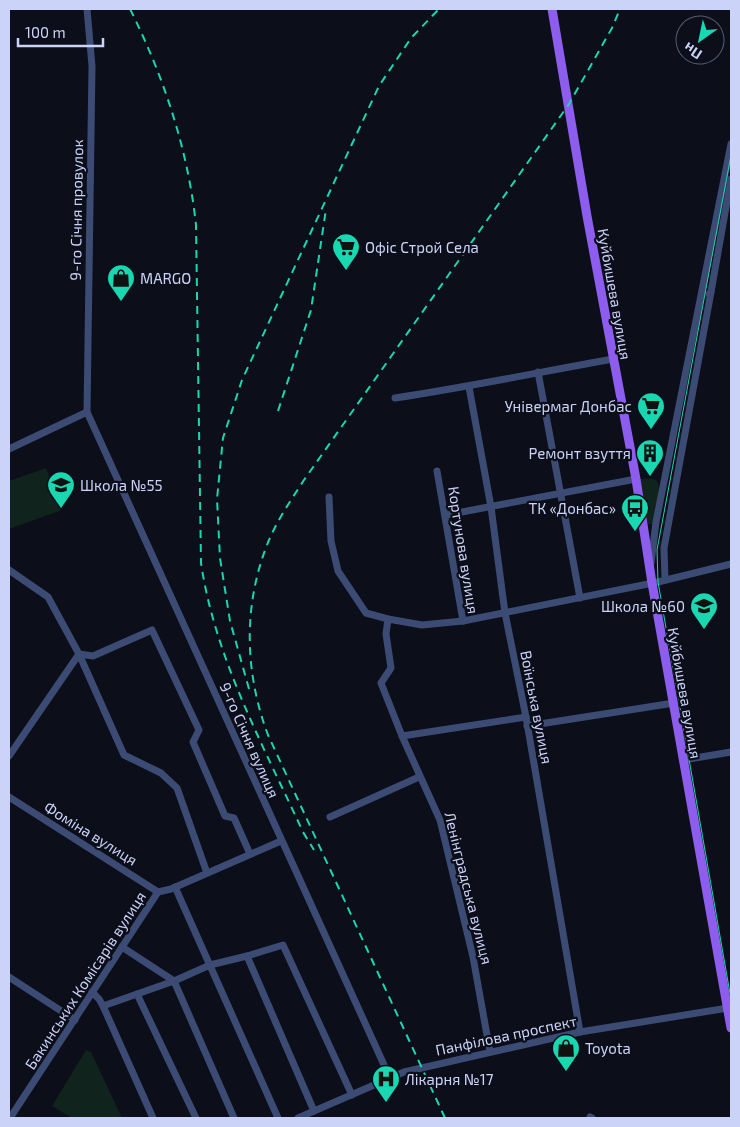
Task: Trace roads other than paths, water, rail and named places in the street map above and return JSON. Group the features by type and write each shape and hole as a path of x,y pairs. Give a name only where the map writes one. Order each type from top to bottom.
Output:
{"main road":[{"name":"Куйбишева вулиця","path":"552,9 613,359 636,479 683,760 730,1007 731,1028"}],"street":[{"name":"9-го Січня провулок","path":"87,9 92,75 87,412"},
{"path":"650,569 656,522 731,148"},
{"path":"665,580 664,548 731,179"},
{"path":"700,299 711,292"},
{"path":"395,398 469,387 538,372 613,359"},
{"path":"538,372 580,598"},
{"name":"Воїнська вулиця","path":"469,387 491,507 505,613 526,717 580,1032"},
{"path":"9,449 87,412"},
{"name":"9-го Січня вулиця","path":"87,412 390,1078"},
{"name":"Кортунова вулиця","path":"329,497 331,540 338,572 366,612 388,619 422,625 464,621 437,471"},
{"path":"446,515 636,479"},
{"path":"464,621 652,583 731,564"},
{"path":"9,581 11,571 48,597 78,654 124,755 161,773 177,788 207,873"},
{"name":"Ленінградська вулиця","path":"388,619 386,634 391,668 381,684 419,777 440,820 473,957 490,1052"},
{"path":"78,654 93,656 152,630 199,730 193,742 225,816 234,818 250,854"},
{"path":"9,756 78,654"},
{"path":"527,726 674,703"},
{"path":"402,736 526,717"},
{"path":"683,760 731,752"},
{"path":"330,817 419,777"},
{"name":"Фоміна вулиця","path":"9,797 158,892"},
{"name":"Бакинських Комісарів вулиця","path":"10,1118 158,892 175,888 281,841"},
{"path":"175,888 278,1118"},
{"path":"104,1006 174,981 210,965 283,945 352,1095"},
{"path":"122,947 174,981 234,1118"},
{"path":"247,956 314,1111"},
{"path":"9,976 75,1020"},
{"path":"92,992 104,1006 153,1118"},
{"path":"137,994 196,1118"},
{"name":"Панфілова проспект","path":"298,1118 404,1072 580,1032 730,1007"}],"tram line":[{"path":"731,155 657,550 658,582 731,999"}],"railway":[{"path":"130,9 154,61 173,114 187,169 196,225 201,563 208,598 217,633 242,700 303,832 314,850"},
{"path":"249,689 230,621 220,558 217,499 223,438 242,380 379,86 411,38 439,9"},
{"path":"445,1118 268,735 254,686 251,662 250,637 254,588 269,540 290,502 569,104 612,28 620,9"},
{"path":"278,411 311,310 326,209"}],"place":[{"name":"Офіс Строй Села","path":"346,271"},
{"name":"MARGO","path":"121,302"},
{"name":"Універмаг Донбас","path":"651,430"},
{"name":"Ремонт взуття","path":"650,477"},
{"name":"Школа №55","path":"61,509"},
{"name":"ТК «Донбас»","path":"635,532"},
{"name":"Школа №60","path":"704,630"},
{"name":"Toyota","path":"566,1072"},
{"name":"Лікарня №17","path":"386,1103"}]}
